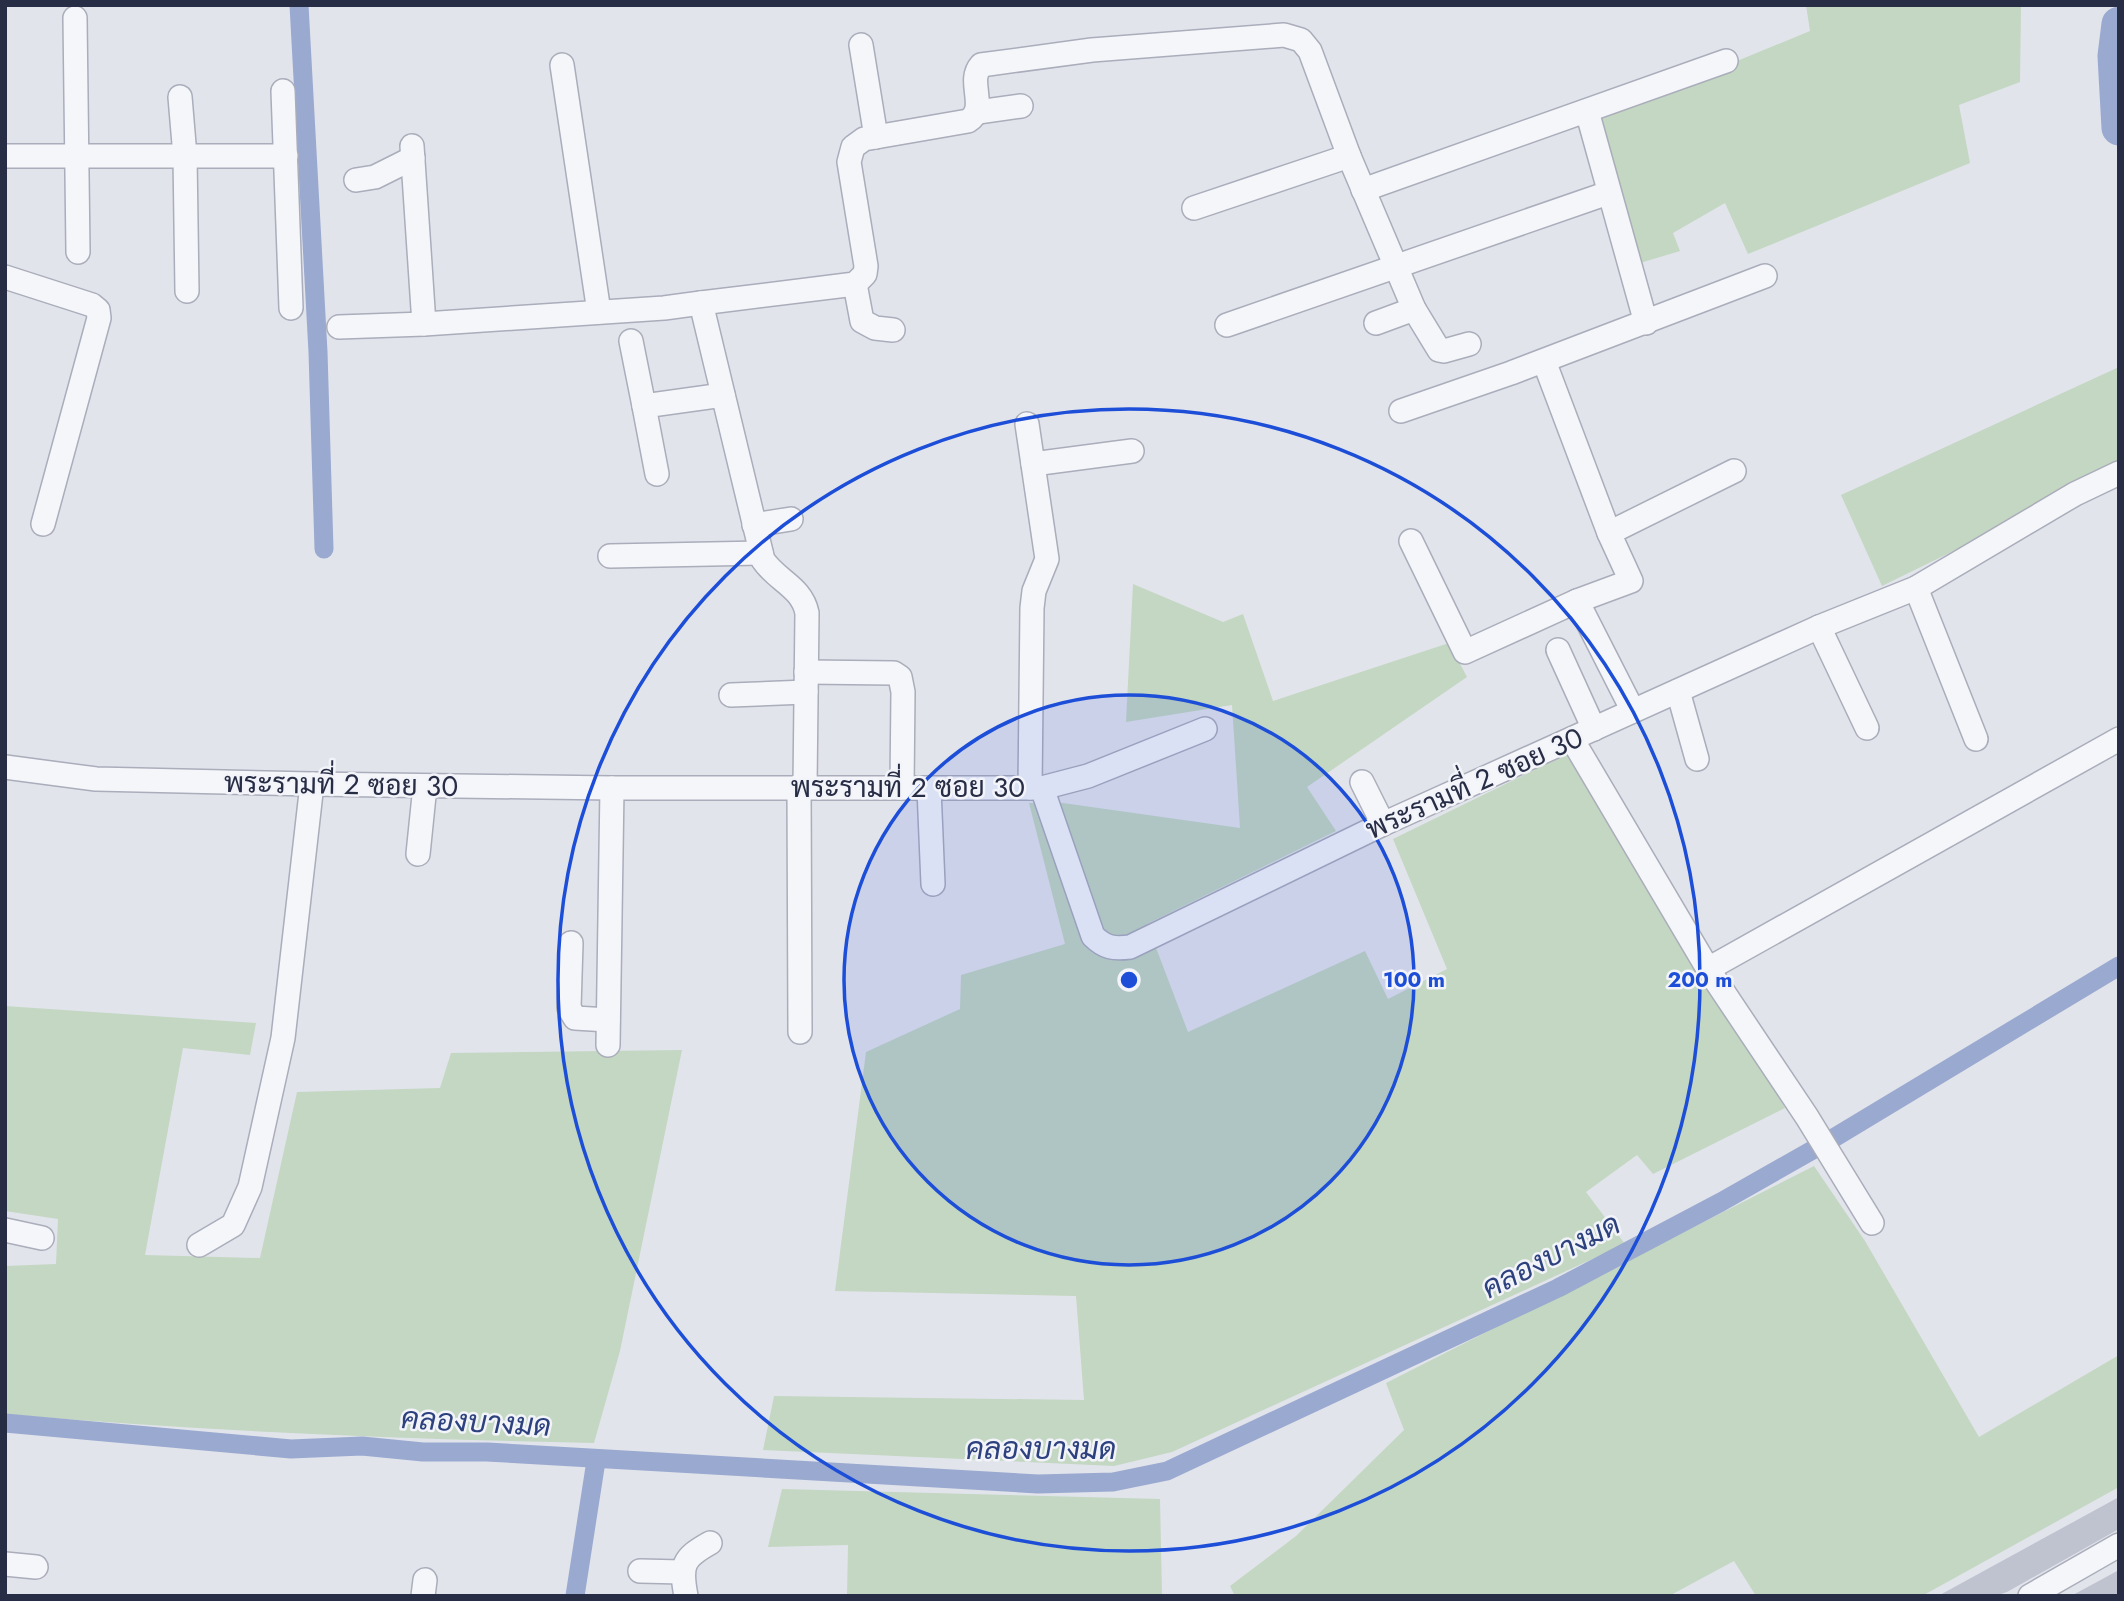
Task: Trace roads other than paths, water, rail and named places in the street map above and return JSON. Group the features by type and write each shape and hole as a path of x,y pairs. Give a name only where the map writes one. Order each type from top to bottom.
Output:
{"street":[{"path":"75,18 78,252"},
{"path":"978,111 975,76 982,65 1092,50 1284,35 1301,40 1310,51 1349,156 1414,309 1434,345 1440,350 1468,344"},
{"path":"861,45 876,137"},
{"path":"1363,190 1726,61"},
{"path":"562,65 599,312"},
{"path":"283,91 291,308"},
{"path":"180,97 185,156 187,291"},
{"path":"339,327 599,312 701,303 855,284 865,274 866,265 849,162 853,147 864,139 968,121 978,111 1020,106"},
{"path":"1587,111 1646,323"},
{"path":"356,180 375,177 412,152 424,324"},
{"path":"5,156 286,156"},
{"path":"1194,208 1349,156"},
{"path":"1227,325 1608,192"},
{"path":"1401,411 1544,361 1765,276"},
{"path":"5,277 92,305 98,310 99,318 59,474 43,524"},
{"path":"855,284 862,321 875,328 893,330"},
{"path":"701,303 761,553 770,571 804,600 806,682 802,786 800,1032"},
{"path":"1376,323 1414,309"},
{"path":"631,341 657,474"},
{"path":"1411,541 1465,652 1577,601 1631,581 1609,533 1544,361"},
{"path":"643,406 723,395"},
{"path":"1027,424 1047,559 1034,591 1032,608 1036,788 1088,776 1205,729"},
{"path":"1033,464 1132,451"},
{"path":"1609,533 1734,471"},
{"name":"พระรามที่ 2 ซอย 30","path":"5,767 96,779 312,784 612,788 1036,788 1093,936 1103,945 1115,949 1130,947 1384,824 1819,627 1916,588 2075,495 2119,473"},
{"path":"754,525 791,519"},
{"path":"610,556 761,553"},
{"path":"1916,588 1976,739"},
{"path":"1577,601 1633,711"},
{"path":"1819,627 1867,729"},
{"path":"1558,650 1594,729"},
{"path":"730,695 806,682 894,673 900,677 903,692 901,788"},
{"path":"1678,691 1698,759"},
{"path":"1708,969 2119,738"},
{"path":"1572,739 1708,969 1812,1126 1872,1223"},
{"path":"1362,782 1384,824"},
{"path":"199,1245 233,1225 250,1187 283,1038 312,784"},
{"path":"418,853 425,786"},
{"path":"608,1045 612,788"},
{"path":"929,789 933,884"},
{"path":"571,943 569,1008 575,1018 608,1020"},
{"path":"5,1230 42,1238"},
{"path":"686,1596 682,1572 691,1554 710,1543"},
{"path":"2030,1596 2119,1545"},
{"path":"5,1564 36,1567"},
{"path":"640,1571 682,1572"}],"waterway":[{"path":"299,5 318,352 324,549"},
{"path":"2119,24 2115,56 2119,128"},
{"name":"คลองบางมด","path":"5,1423 291,1449 362,1446 423,1452 487,1452 1038,1484 1113,1482 1167,1471 1558,1288 1721,1202 1832,1139 2119,966"},
{"path":"575,1596 596,1461"}]}
